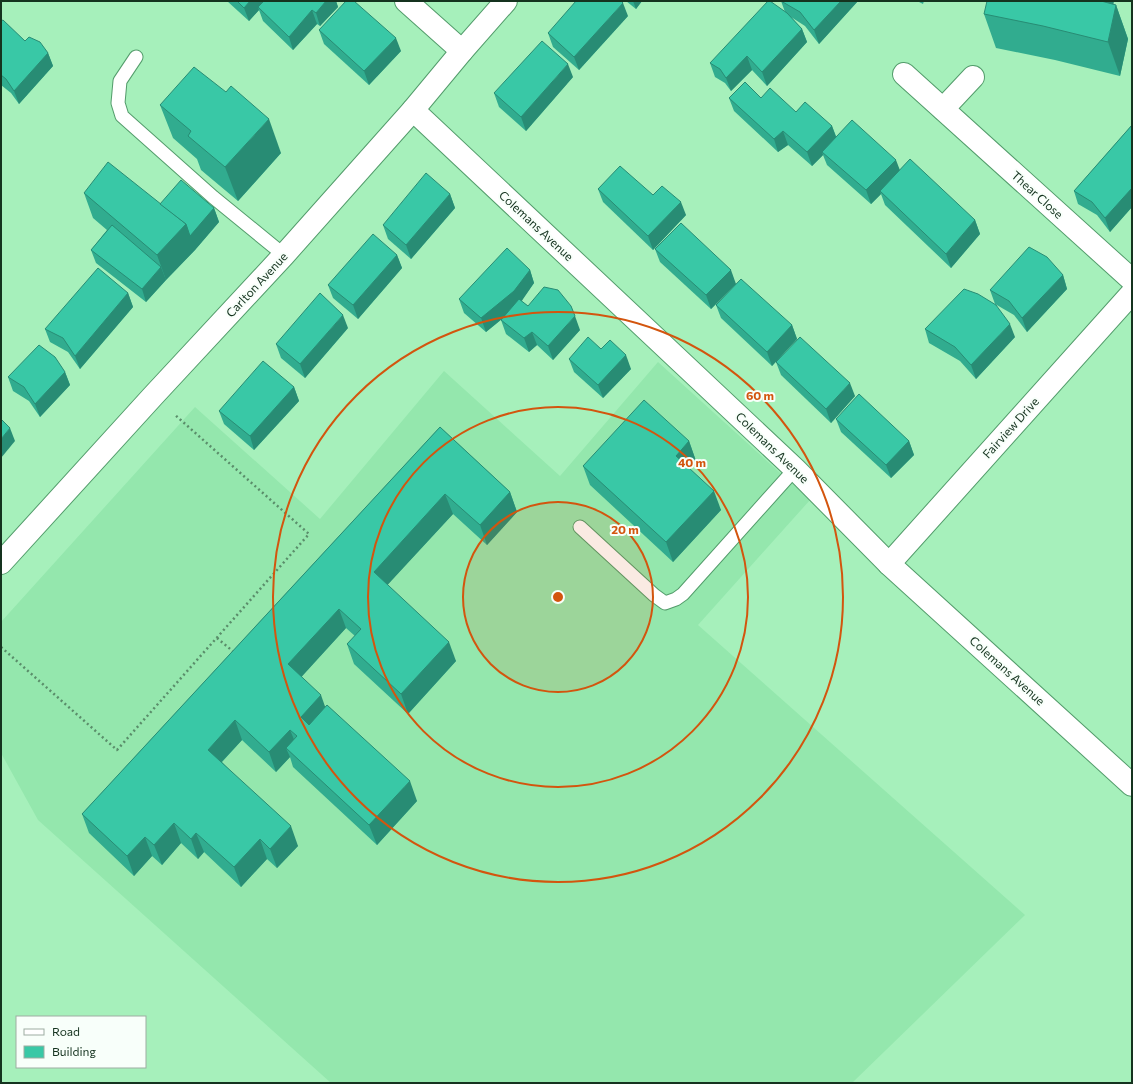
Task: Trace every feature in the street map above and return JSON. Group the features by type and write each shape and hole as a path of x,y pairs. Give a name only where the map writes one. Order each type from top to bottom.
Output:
{"street":[{"path":"406,1 462,51"},
{"name":"Carlton Avenue","path":"1,563 284,255 413,110 506,1"},
{"name":"Thear Close","path":"904,74 1132,280"},
{"path":"943,109 973,77"},
{"name":"Colemans Avenue","path":"413,110 795,469 889,564 1132,785"},
{"name":"Fairview Drive","path":"889,564 1132,293"}],"lane":[{"path":"136,57 120,81 118,102 122,116 213,197 284,255"},
{"path":"580,527 654,595 665,603 676,599 683,594 795,469"}],"path":[{"path":"1,647 117,750 309,534 153,396"},
{"path":"217,638 241,658"}],"shaded area":[{"path":"658,362 810,500 698,625 1025,915 852,1083 331,1083 38,820 1,753 1,622 195,407 320,519 444,371 560,476"}],"building":[{"path":"237,1 250,1 244,8"},
{"path":"264,1 326,1 316,13 312,10 289,37 258,7"},
{"path":"346,1 354,1 396,38 364,71 319,30"},
{"path":"576,1 621,1 623,3 574,57 548,33"},
{"path":"768,1 787,13 802,29 762,72 747,56 726,78 720,69 710,63"},
{"path":"781,1 841,1 814,30 800,12"},
{"path":"987,1 1101,1 1116,5 1108,42 1043,26 984,14"},
{"path":"3,20 25,41 29,37 40,42 48,53 14,91 6,79 1,75 1,21"},
{"path":"542,41 568,64 521,117 494,93"},
{"path":"194,67 226,92 231,86 269,119 225,167 188,136 191,131 160,105"},
{"path":"745,82 761,98 770,88 796,112 805,102 832,126 807,152 783,131 774,139 729,98"},
{"path":"852,120 896,160 866,190 822,152"},
{"path":"1132,125 1132,188 1105,218 1092,202 1074,191"},
{"path":"910,159 975,220 946,254 880,191"},
{"path":"108,162 186,224 157,255 84,193"},
{"path":"620,166 653,195 662,186 681,202 648,236 598,189"},
{"path":"426,173 450,194 406,245 383,225"},
{"path":"181,180 214,208 190,236 186,224 160,204"},
{"path":"681,223 731,270 706,295 655,249"},
{"path":"112,225 161,267 142,289 91,250"},
{"path":"373,234 397,255 353,305 328,285"},
{"path":"1029,247 1047,257 1063,275 1022,318 1009,301 990,290"},
{"path":"507,248 530,270 514,291 481,318 459,299"},
{"path":"98,268 128,293 75,356 63,338 45,329"},
{"path":"741,279 792,325 767,352 716,305"},
{"path":"544,287 558,290 571,306 575,316 548,346 532,332 524,338 501,320 519,299 528,306"},
{"path":"964,289 978,294 996,305 1010,324 971,365 955,347 925,329"},
{"path":"320,293 343,315 300,364 276,344"},
{"path":"588,337 601,349 610,340 626,355 598,385 569,359"},
{"path":"800,337 850,383 826,409 776,362"},
{"path":"39,345 55,357 65,372 35,404 24,387 8,377"},
{"path":"263,361 294,387 250,436 219,411"},
{"path":"859,394 909,441 886,465 836,419"},
{"path":"644,400 689,441 676,456 714,491 666,542 583,466"},
{"path":"1,419 10,428 1,439"},
{"path":"440,427 510,492 480,525 445,494 374,572 449,642 401,694 347,644 361,629 339,609 288,664 321,695 301,717 309,725 327,705 410,781 369,825 286,748 297,736 290,730 269,752 235,720 208,750 291,826 270,849 260,839 234,867 196,833 191,839 174,823 154,845 145,837 127,856 82,814"}]}
